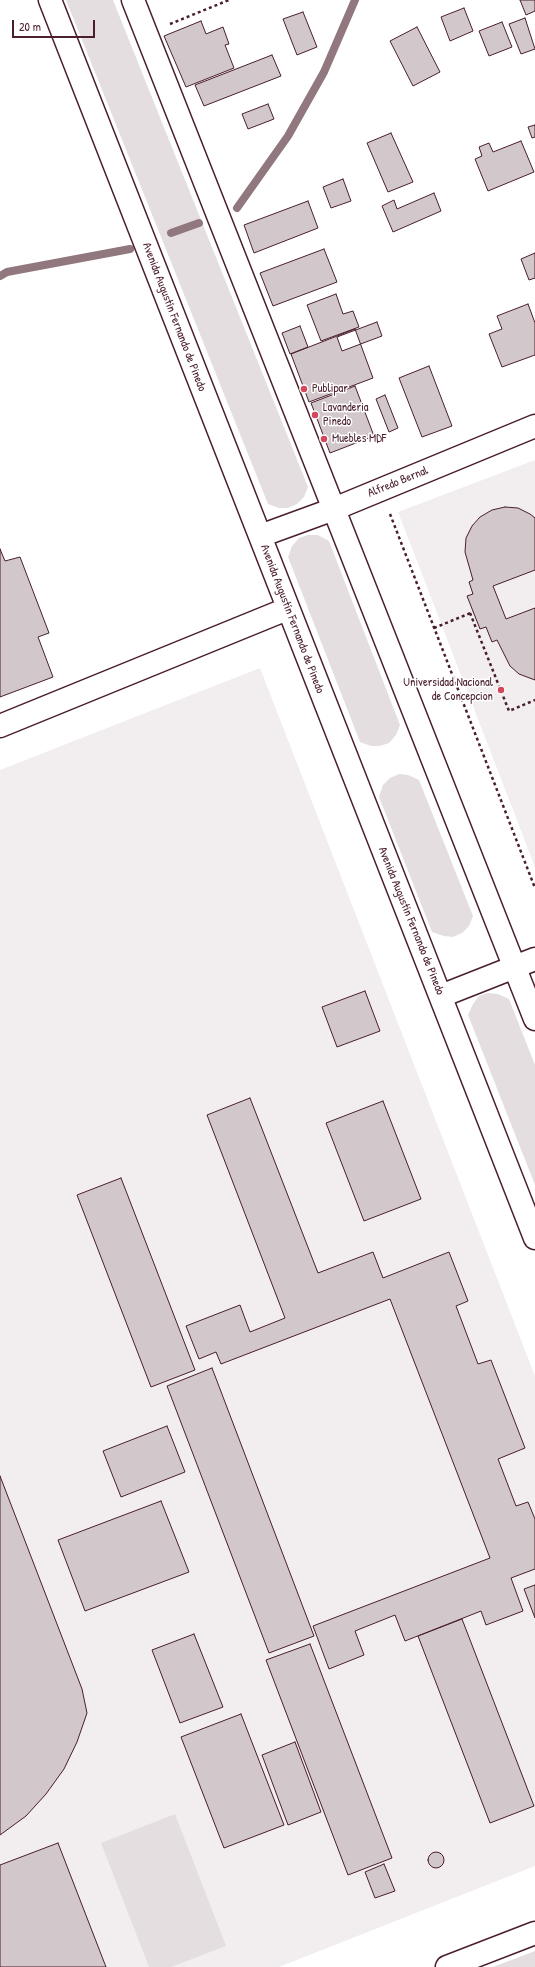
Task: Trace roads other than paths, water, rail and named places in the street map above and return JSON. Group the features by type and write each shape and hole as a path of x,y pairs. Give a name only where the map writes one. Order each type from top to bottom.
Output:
{"street":[{"name":"Avenida Augustín Fernando de Pinedo","path":"50,0 260,536 287,609 441,996 535,1238"},
{"path":"133,0 535,1019"},
{"name":"Alfredo Bernal","path":"260,536 334,509 535,426"},
{"path":"0,726 287,609"},
{"path":"441,996 535,959"},
{"path":"447,1967 535,1933"}],"waterway":[{"path":"237,208 288,136 324,72 355,0"},
{"path":"171,233 199,223"},
{"path":"0,276 7,272 130,249"}],"place":[{"name":"Publipar","path":"304,389"},
{"name":"Lavanderia Pinedo","path":"315,415"},
{"name":"Muebles MDF","path":"324,439"},
{"name":"Universidad Nacional de Concepcion","path":"501,690"}]}
